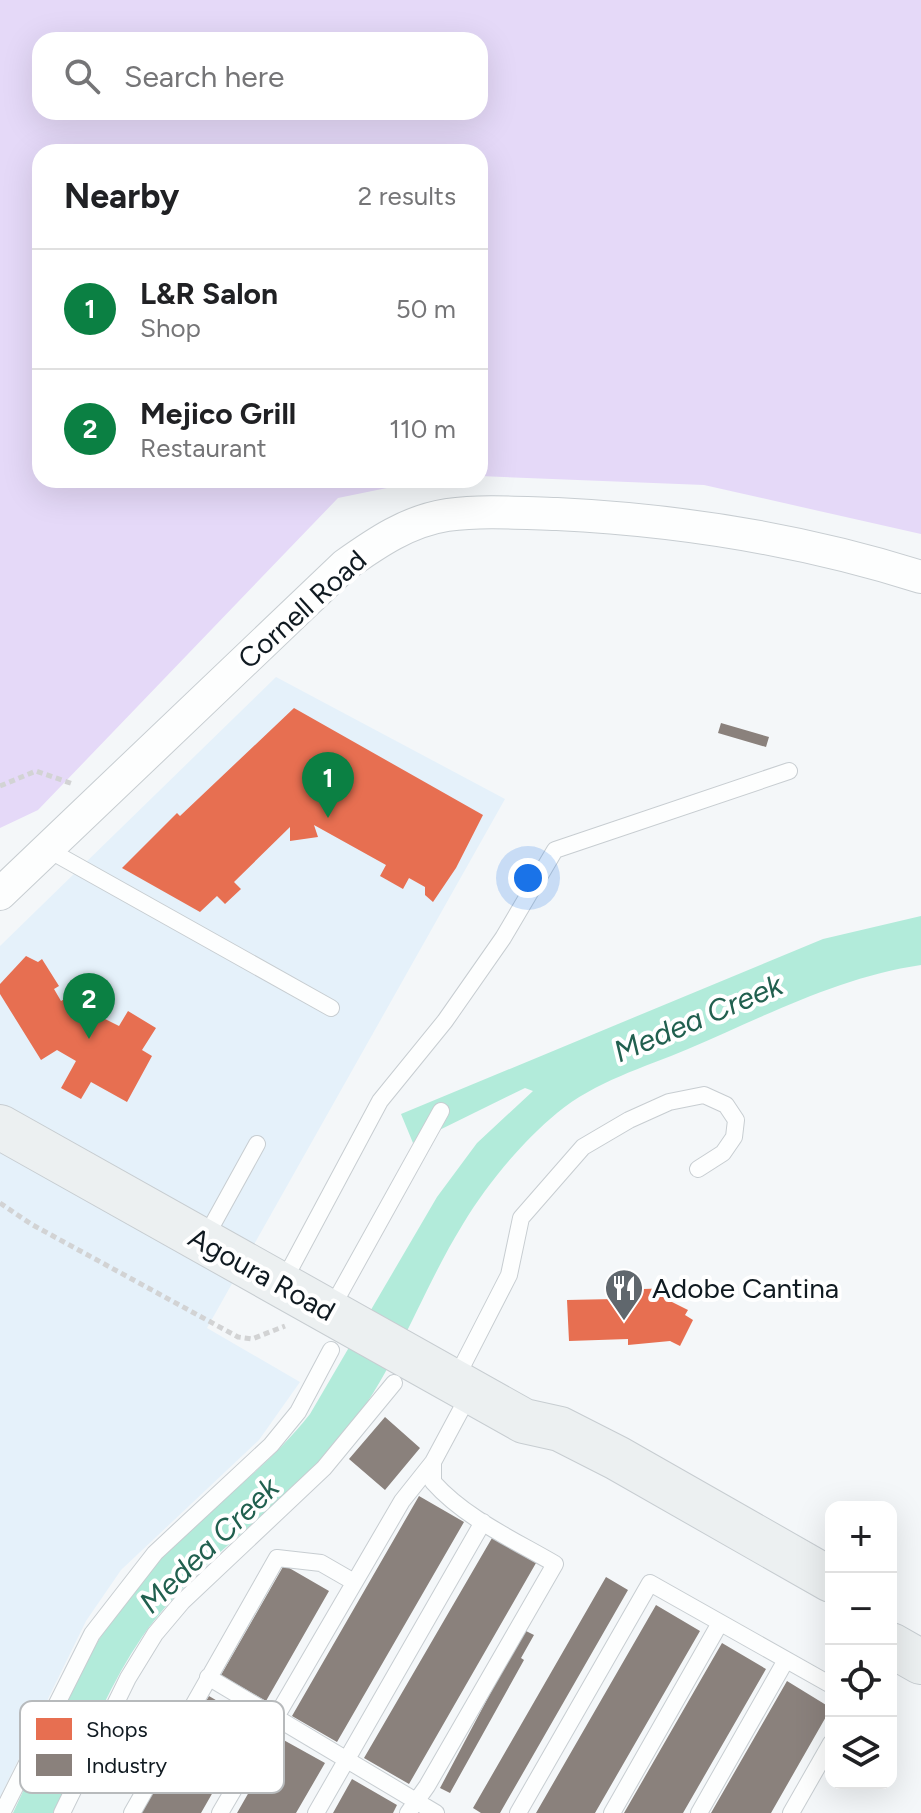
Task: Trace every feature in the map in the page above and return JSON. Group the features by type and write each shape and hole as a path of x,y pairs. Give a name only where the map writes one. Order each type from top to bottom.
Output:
{"main road":[{"name":"Agoura Road","path":"0,1127 203,1241 284,1305 330,1331 462,1386 524,1421 552,1448 825,1607"},
{"name":"Agoura Road","path":"524,1421 560,1429 617,1458 825,1577"},
{"path":"897,1617 921,1631"},
{"path":"897,1648 921,1662"}],"street":[{"name":"Cornell Road","path":"0,894 345,565 378,541 412,524 446,515 493,511 638,518 745,536 921,577"}],"lane":[{"path":"284,1305 380,1101 445,1021 503,938 555,850 789,771"},
{"path":"47,849 331,1008"},
{"path":"284,1703 402,1501 433,1462 509,1275 521,1218 583,1147 629,1120 669,1102 704,1095 726,1105 736,1120 734,1137 723,1153 698,1169"},
{"path":"56,1701 100,1623 155,1553 280,1434 298,1412 330,1331 441,1111"},
{"path":"203,1241 257,1144"},
{"path":"117,1701 155,1634 182,1602 324,1468 394,1383"},
{"path":"412,1806 555,1564 483,1522 444,1494 433,1482 433,1462"},
{"path":"316,1813 483,1522"},
{"path":"195,1701 277,1558 321,1563 354,1582"},
{"path":"518,1813 650,1583 825,1682"},
{"path":"612,1813 720,1623"},
{"path":"699,1813 786,1660"},
{"path":"208,1677 247,1701"},
{"path":"284,1723 347,1760 412,1806 436,1813"},
{"path":"791,1813 825,1754"},
{"path":"2,1813 20,1776"},
{"path":"62,1813 72,1793"},
{"path":"132,1813 143,1793"},
{"path":"220,1813 232,1793"}],"path":[{"path":"0,786 36,771 104,794"},
{"path":"0,1203 31,1224 238,1337 252,1339 284,1305"}],"shaded area":[{"path":"0,0 921,0 921,534 704,485 488,476 488,144 32,144 32,488 387,488 338,498 38,810 0,828"},
{"path":"276,677 505,799 207,1328 300,1382 259,1440 121,1570 86,1621 47,1701 20,1701 20,1756 0,1797 0,946"}],"water":[{"name":"Medea Creek","path":"921,916 921,965 831,988 620,1076 588,1092 557,1113 530,1137 494,1179 463,1224 395,1355 348,1429 298,1483 216,1556 164,1608 142,1637 105,1701 66,1701 92,1651 132,1592 194,1526 274,1454 310,1414 437,1197 477,1143 533,1091 525,1088 413,1143 401,1114 823,939"},
{"path":"22,1793 62,1793 53,1813 13,1813"}],"building: Shops":[{"path":"294,708 483,815 456,868 433,902 425,895 425,887 409,878 403,889 380,876 386,865 314,825 318,837 290,841 290,827 234,882 241,889 225,904 217,896 200,912 122,868 177,813 180,816"},
{"path":"26,956 38,962 42,959 59,986 54,989 61,1001 73,994 86,1017 95,1008 105,1014 103,1018 119,1026 128,1011 156,1028 142,1050 152,1056 127,1102 91,1082 81,1099 61,1088 76,1061 57,1050 41,1060 0,994 0,984"},
{"name":"Adobe Cantina","path":"672,1288 672,1302 688,1310 685,1315 693,1320 680,1346 670,1341 628,1345 628,1339 569,1341 567,1300 615,1299 615,1290"}],"building: Industry":[{"path":"721,723 769,737 766,747 718,733"},
{"path":"385,1417 420,1448 385,1490 349,1459"},
{"path":"419,1496 464,1522 337,1742 292,1716"},
{"path":"492,1538 536,1563 409,1784 364,1758"},
{"path":"284,1565 329,1591 266,1701 221,1675"},
{"path":"606,1577 628,1590 500,1813 481,1813 473,1808"},
{"path":"656,1605 700,1631 595,1813 536,1813"},
{"path":"524,1630 534,1635 521,1658 524,1660 450,1793 440,1788"},
{"path":"722,1643 766,1669 683,1813 624,1813"},
{"path":"787,1681 825,1704 825,1718 771,1813 711,1813"},
{"path":"284,1740 325,1763 296,1813 237,1813 248,1793 284,1793"},
{"path":"352,1779 397,1805 393,1813 333,1813"},
{"path":"153,1793 212,1793 201,1813 141,1813"}],"place":[{"name":"L&R Salon","path":"328,818"},
{"name":"Mejico Grill","path":"89,1039"},
{"name":"Adobe Cantina","path":"624,1322"}]}
